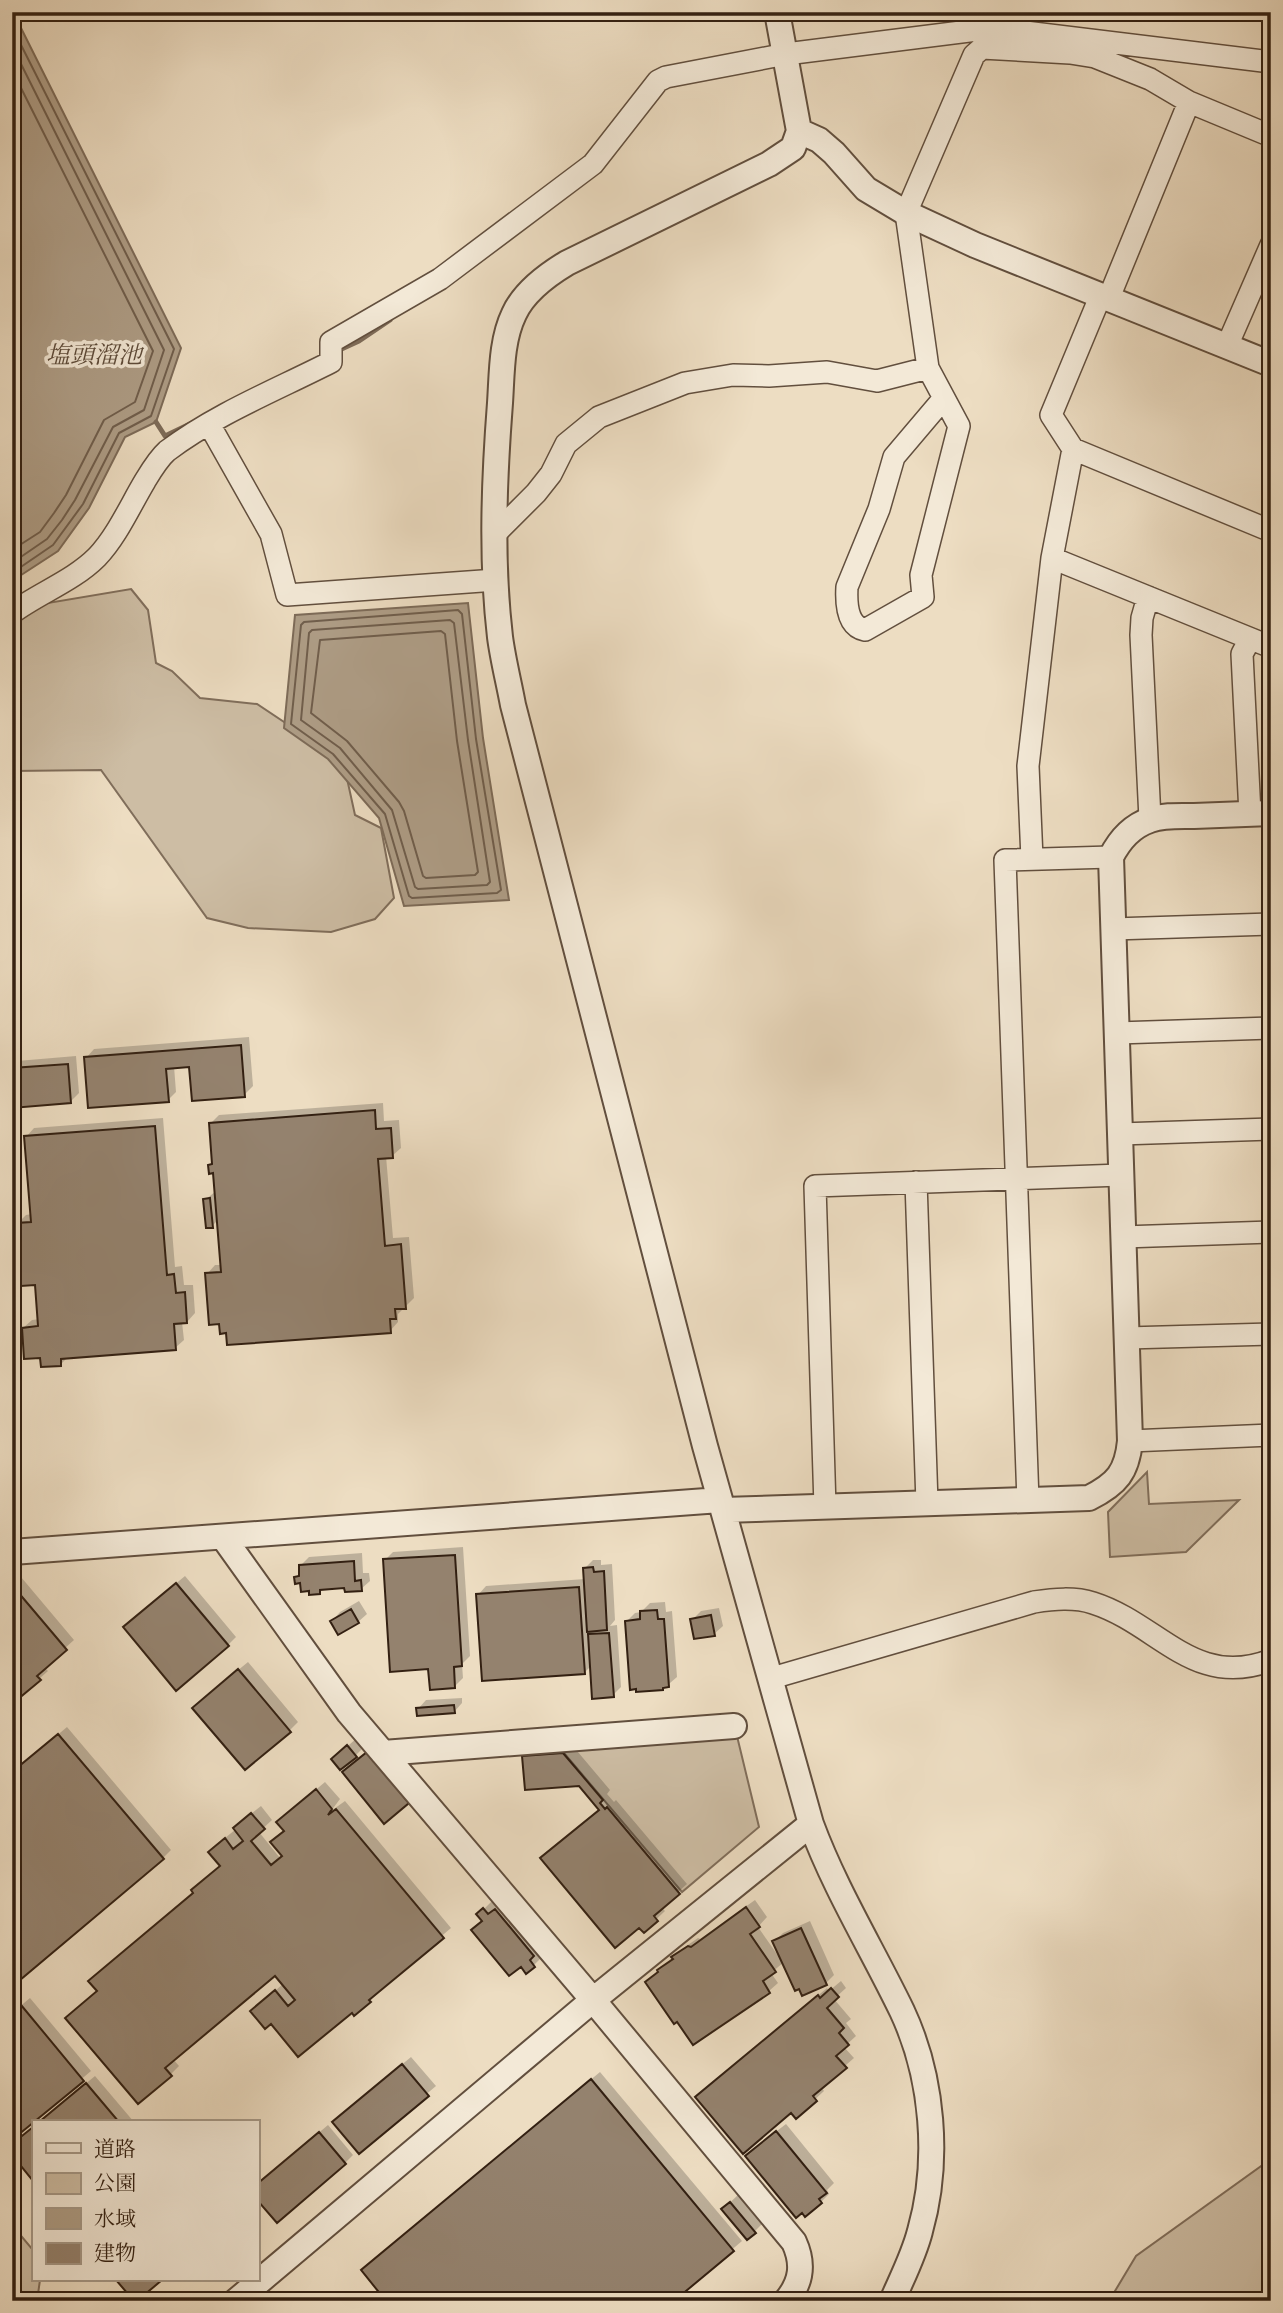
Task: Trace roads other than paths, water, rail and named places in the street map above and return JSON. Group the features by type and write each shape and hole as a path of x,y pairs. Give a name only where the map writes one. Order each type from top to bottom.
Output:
{"street":[{"path":"777,12 799,131 793,148 664,216 566,263 549,274 527,295 514,314 504,350 494,534 496,580 500,639 513,705 721,1505 772,1678 811,1824 824,1861 903,2014 926,2084 930,2173 920,2231 892,2301"},
{"path":"12,613 97,557 114,534 152,469 165,453 209,424 331,362 331,342 440,279 593,164 658,81 666,76 786,54 993,28 1271,62"},
{"path":"944,398 894,457 879,509 847,587 846,600 851,621 857,628 865,630 923,597 922,575 959,426 928,368 906,213 975,55 982,48 1095,57 1150,79 1189,102 1271,136"},
{"path":"1189,102 1051,415 1073,449 1271,531"},
{"path":"799,131 819,140 866,189 906,213 975,245 1271,364"},
{"path":"1227,346 1271,245"},
{"path":"494,534 536,493 551,474 565,444 590,424 599,417 685,383 733,375 769,376 827,372 877,381 928,368"},
{"path":"209,424 271,534 287,595 496,580"},
{"path":"1032,859 1028,766 1052,558 1073,449"},
{"path":"1052,558 1271,648"},
{"path":"1148,597 1141,635 1150,819"},
{"path":"12,1552 721,1505 825,1507 1028,1501 1089,1498 1103,1491 1124,1470 1130,1441 1111,857 1124,838 1150,819 1261,813 1242,654 1251,639"},
{"path":"1028,1501 1005,860 1111,857"},
{"path":"1113,929 1271,924"},
{"path":"1116,1033 1271,1028"},
{"path":"1120,1135 1271,1129"},
{"path":"825,1507 815,1186 1121,1175"},
{"path":"916,1182 927,1503"},
{"path":"1123,1237 1271,1232"},
{"path":"1127,1338 1271,1334"},
{"path":"1130,1441 1271,1435"},
{"path":"223,1537 349,1713 794,2242 800,2254 800,2280 786,2301"},
{"path":"772,1678 1034,1602 1061,1598 1091,1602 1123,1616 1199,1663 1230,1668 1255,1667 1271,1660"},
{"path":"383,1754 734,1726"},
{"path":"259,2282 593,2000 811,1824"},
{"path":"236,2301 259,2282"}],"water":[{"name":"塩頭溜池","path":"13,12 181,348 156,422 125,437 89,508 58,551 12,581"},
{"path":"468,603 483,738 509,900 404,906 379,818 328,759 284,728 295,615"}],"waterway":[{"path":"335,352 359,341 390,320"},
{"path":"156,422 165,436 192,423"}]}
